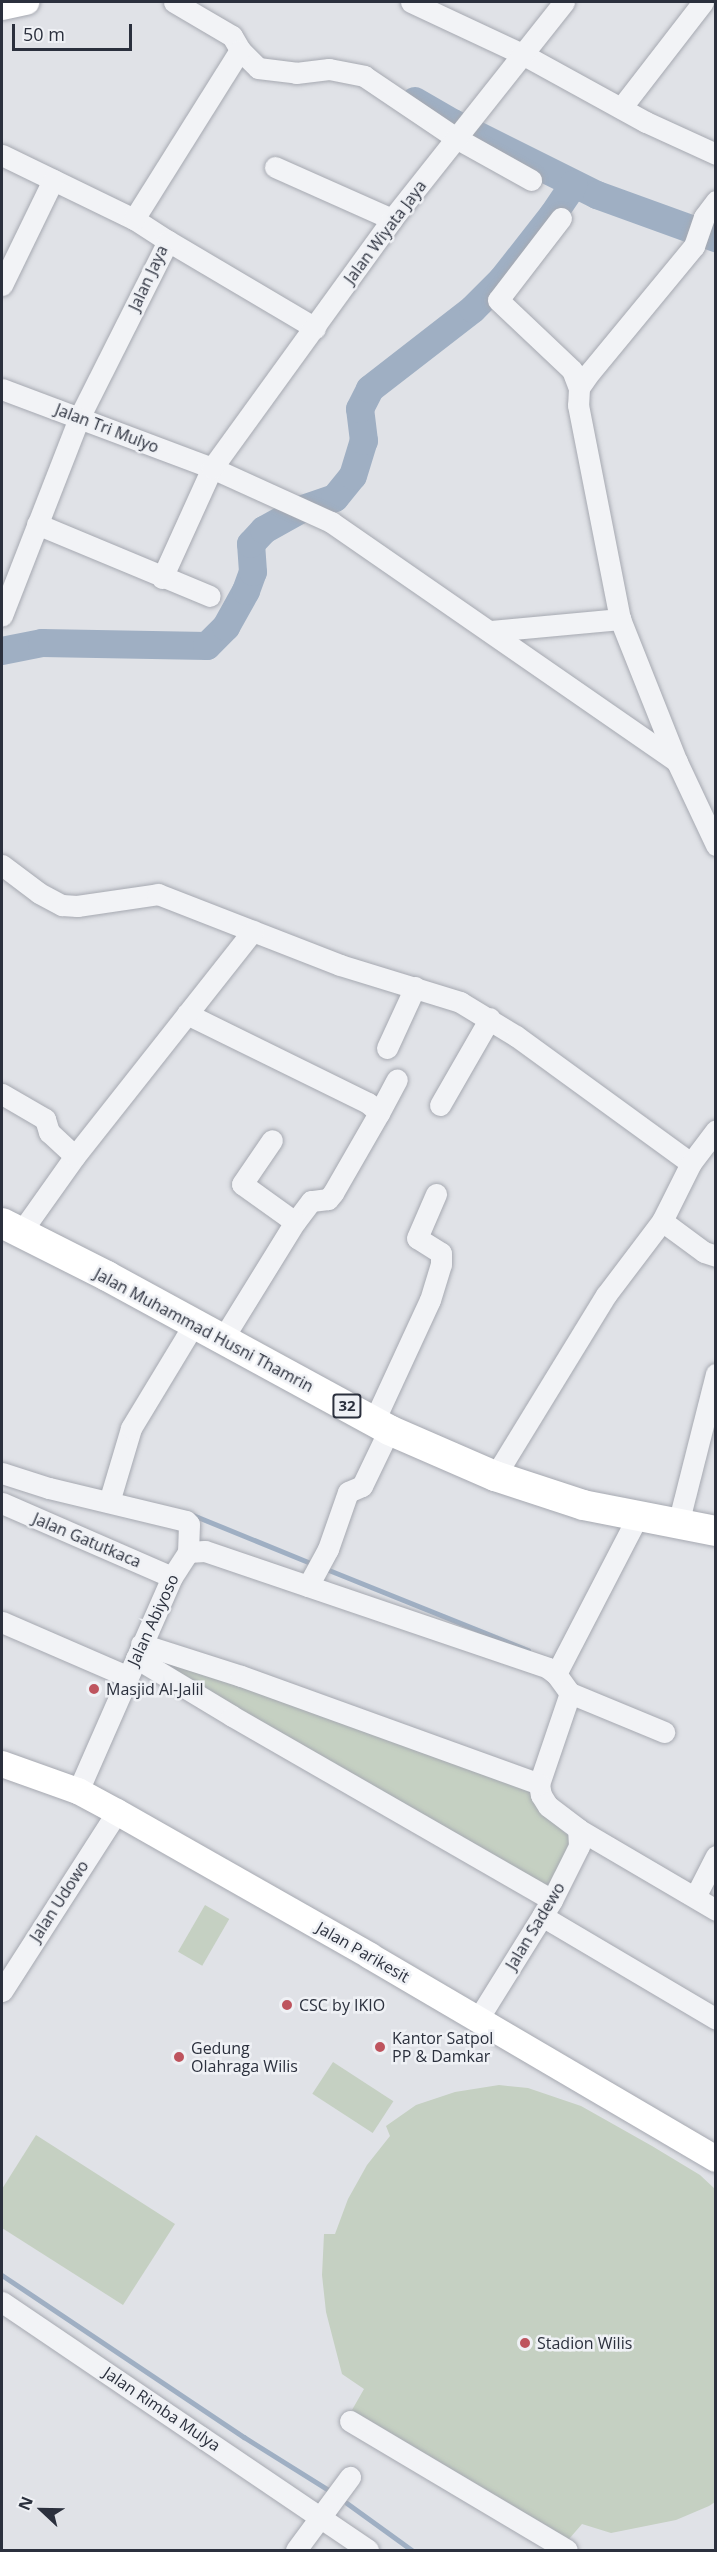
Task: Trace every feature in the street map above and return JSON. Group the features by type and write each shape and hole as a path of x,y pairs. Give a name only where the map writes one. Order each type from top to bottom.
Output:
{"highway":[{"name":"Jalan Muhammad Husni Thamrin","path":"11,1228 381,1425 495,1476 583,1505 716,1531"}],"main road":[{"path":"2,8 26,2"},
{"name":"Jalan Parikesit","path":"2,1764 78,1791 117,1812 478,2019 716,2159"}],"street":[{"path":"174,2 232,36 240,50 258,68 296,73 329,69 364,76 457,137 531,180"},
{"path":"411,2 524,55 621,108 699,148 716,154"},
{"name":"Jalan Wiyata Jaya","path":"162,578 212,468 392,219 564,2"},
{"path":"621,108 703,2"},
{"path":"134,219 240,50"},
{"name":"Jalan Jaya","path":"2,155 134,219 168,241 80,418 2,615"},
{"path":"275,167 392,219"},
{"path":"2,285 53,180"},
{"path":"579,388 694,246 710,209"},
{"path":"561,218 498,300 572,370 579,388 578,405 620,619 677,762 716,845"},
{"path":"168,241 315,328"},
{"name":"Jalan Tri Mulyo","path":"2,388 212,468 318,515 491,631 677,762"},
{"path":"37,524 210,597"},
{"path":"491,631 620,619"},
{"path":"2,865 39,893 62,905 87,905 158,894 340,965 460,1002 490,1018 691,1163"},
{"path":"11,1228 75,1156 253,932"},
{"path":"387,1048 415,987"},
{"path":"188,1014 368,1103 379,1113"},
{"path":"440,1105 490,1018"},
{"path":"222,1340 295,1222 311,1201 328,1199 333,1193 397,1079"},
{"path":"2,1094 45,1119 49,1132 75,1156"},
{"path":"272,1140 242,1184 295,1222"},
{"path":"495,1476 606,1295 662,1221 691,1163 712,1141"},
{"path":"308,1586 328,1549 348,1492 363,1486 381,1425 430,1300 441,1264 441,1253 417,1238 436,1194"},
{"path":"662,1221 704,1252 716,1256"},
{"path":"111,1496 131,1428 194,1324"},
{"path":"678,1524 716,1374"},
{"path":"2,1473 49,1488 111,1496 186,1521 197,1551 308,1586 548,1668 570,1693 664,1732"},
{"name":"Jalan Gatutkaca","path":"2,1503 172,1577"},
{"path":"555,1674 638,1516"},
{"name":"Jalan Abiyoso","path":"78,1791 172,1577 197,1551"},
{"path":"2,1622 135,1659 241,1676 539,1784"},
{"path":"135,1659 547,1908 716,2019"},
{"path":"570,1693 539,1784 541,1795 548,1806 578,1829 716,1910"},
{"name":"Jalan Udowo","path":"2,1991 117,1812"},
{"name":"Jalan Sadewo","path":"478,2019 547,1908 579,1846 578,1829"},
{"path":"695,1897 716,1856"},
{"name":"Jalan Rimba Mulya","path":"2,2302 323,2515 368,2550"},
{"path":"350,2421 567,2550"},
{"path":"297,2550 349,2478"}],"green space":[{"path":"173,1659 529,1789 540,1811 571,1838 549,1891 168,1671"},
{"path":"205,1905 229,1919 202,1966 178,1952"},
{"path":"333,2062 393,2101 373,2133 312,2094"},
{"name":"Stadion Wilis","path":"499,2085 528,2088 581,2106 700,2175 715,2189 715,2502 709,2506 676,2520 611,2533 582,2524 569,2539 352,2410 364,2389 342,2374 326,2312 322,2275 324,2234 335,2234 348,2199 367,2165 390,2136 386,2126 416,2105 455,2092"},
{"path":"36,2135 175,2224 123,2305 2,2228 2,2189"}],"waterway":[{"path":"415,101 453,123 597,195 716,238"},
{"path":"2,651 42,643 207,646 226,627 246,591 253,572 251,544 264,530 300,510 335,498 353,476 364,441 360,409 370,389 473,309 502,280 574,184"},
{"path":"193,1515 313,1564"},
{"path":"324,1568 528,1650"},
{"path":"2,2275 244,2437 332,2492"},
{"path":"347,2503 412,2550"}],"place":[{"name":"Masjid Al-Jalil","path":"94,1689"},
{"name":"CSC by IKIO","path":"287,2005"},
{"name":"Kantor Satpol PP & Damkar","path":"380,2047"},
{"name":"Gedung Olahraga Wilis","path":"179,2057"},
{"name":"Stadion Wilis","path":"525,2343"}]}
